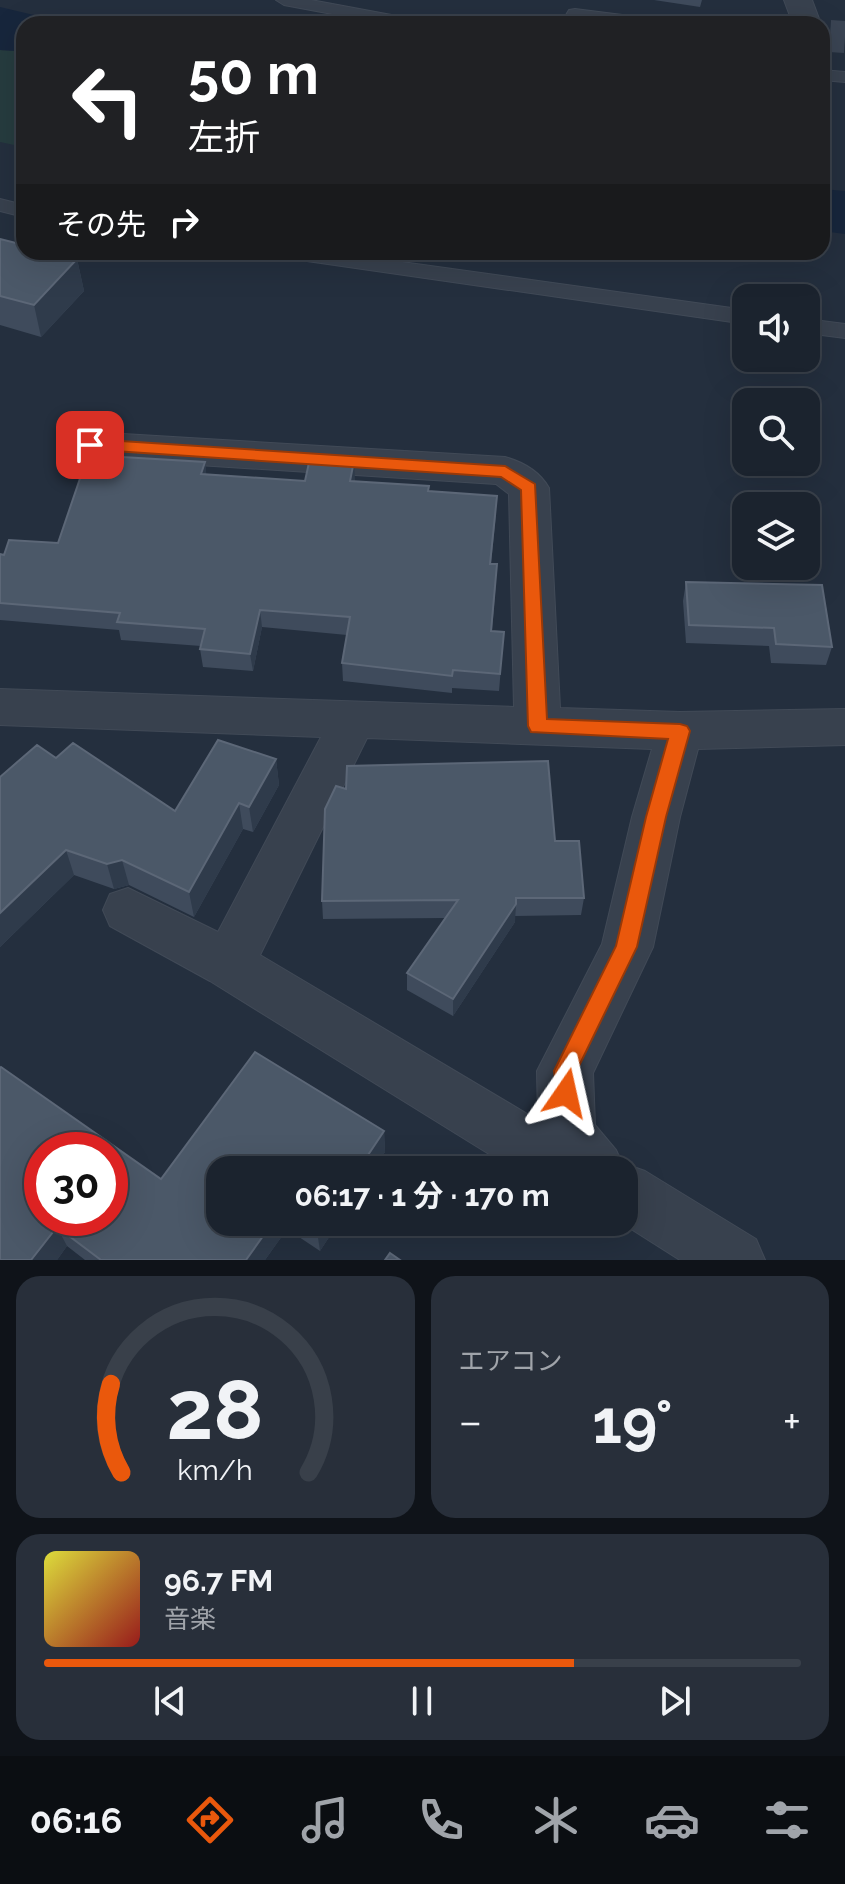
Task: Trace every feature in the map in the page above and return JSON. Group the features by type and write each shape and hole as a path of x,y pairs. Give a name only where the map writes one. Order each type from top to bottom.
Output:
{"street":[{"path":"90,445 505,471 529,488 538,726"},
{"path":"0,707 680,731 845,727"},
{"path":"229,964 353,720"},
{"path":"128,910 229,964 530,1147 582,1153 565,1071 627,947 659,804 680,731"},
{"path":"638,1200 735,1260"}],"lane":[{"path":"284,0 370,16"},
{"path":"343,260 732,315"},
{"path":"820,328 845,331"}],"green space":[{"path":"0,50 16,51 16,145 0,142"}],"water":[{"path":"0,7 38,16 16,16 16,51 0,50"},
{"path":"830,190 845,191 845,234 830,232"}],"building":[{"path":"0,239 16,243 16,260 76,260 34,305 0,296"},
{"path":"88,455 205,462 201,474 305,481 310,458 354,461 350,481 429,486 428,491 497,496 490,564 497,564 491,631 504,632 500,674 453,670 452,676 342,663 350,617 260,610 250,654 200,649 205,629 117,622 120,613 0,603 0,554 4,555 9,540 58,543"},
{"path":"686,582 822,585 832,647 776,644 774,628 689,625"},
{"path":"218,740 276,759 249,807 239,803 189,892 122,860 107,864 66,850 0,913 0,777 37,745 56,758 73,743 175,811"},
{"path":"548,761 555,841 579,841 584,898 516,898 516,904 453,999 407,973 458,900 322,901 325,809 336,786 346,789 347,766"},
{"path":"255,1052 384,1131 367,1156 206,1156 206,1236 263,1236 246,1260 101,1260 69,1236 128,1236 128,1156 161,1179"},
{"path":"1,1067 94,1132 24,1132 24,1236 50,1236 31,1260 0,1260"},
{"path":"390,1253 400,1260 385,1260"}],"tunnel":[{"path":"830,36 845,37"}],"route":[{"path":"90,445 505,471 529,488 538,726 680,731 668,768 627,947 565,1071 566,1093"}]}
